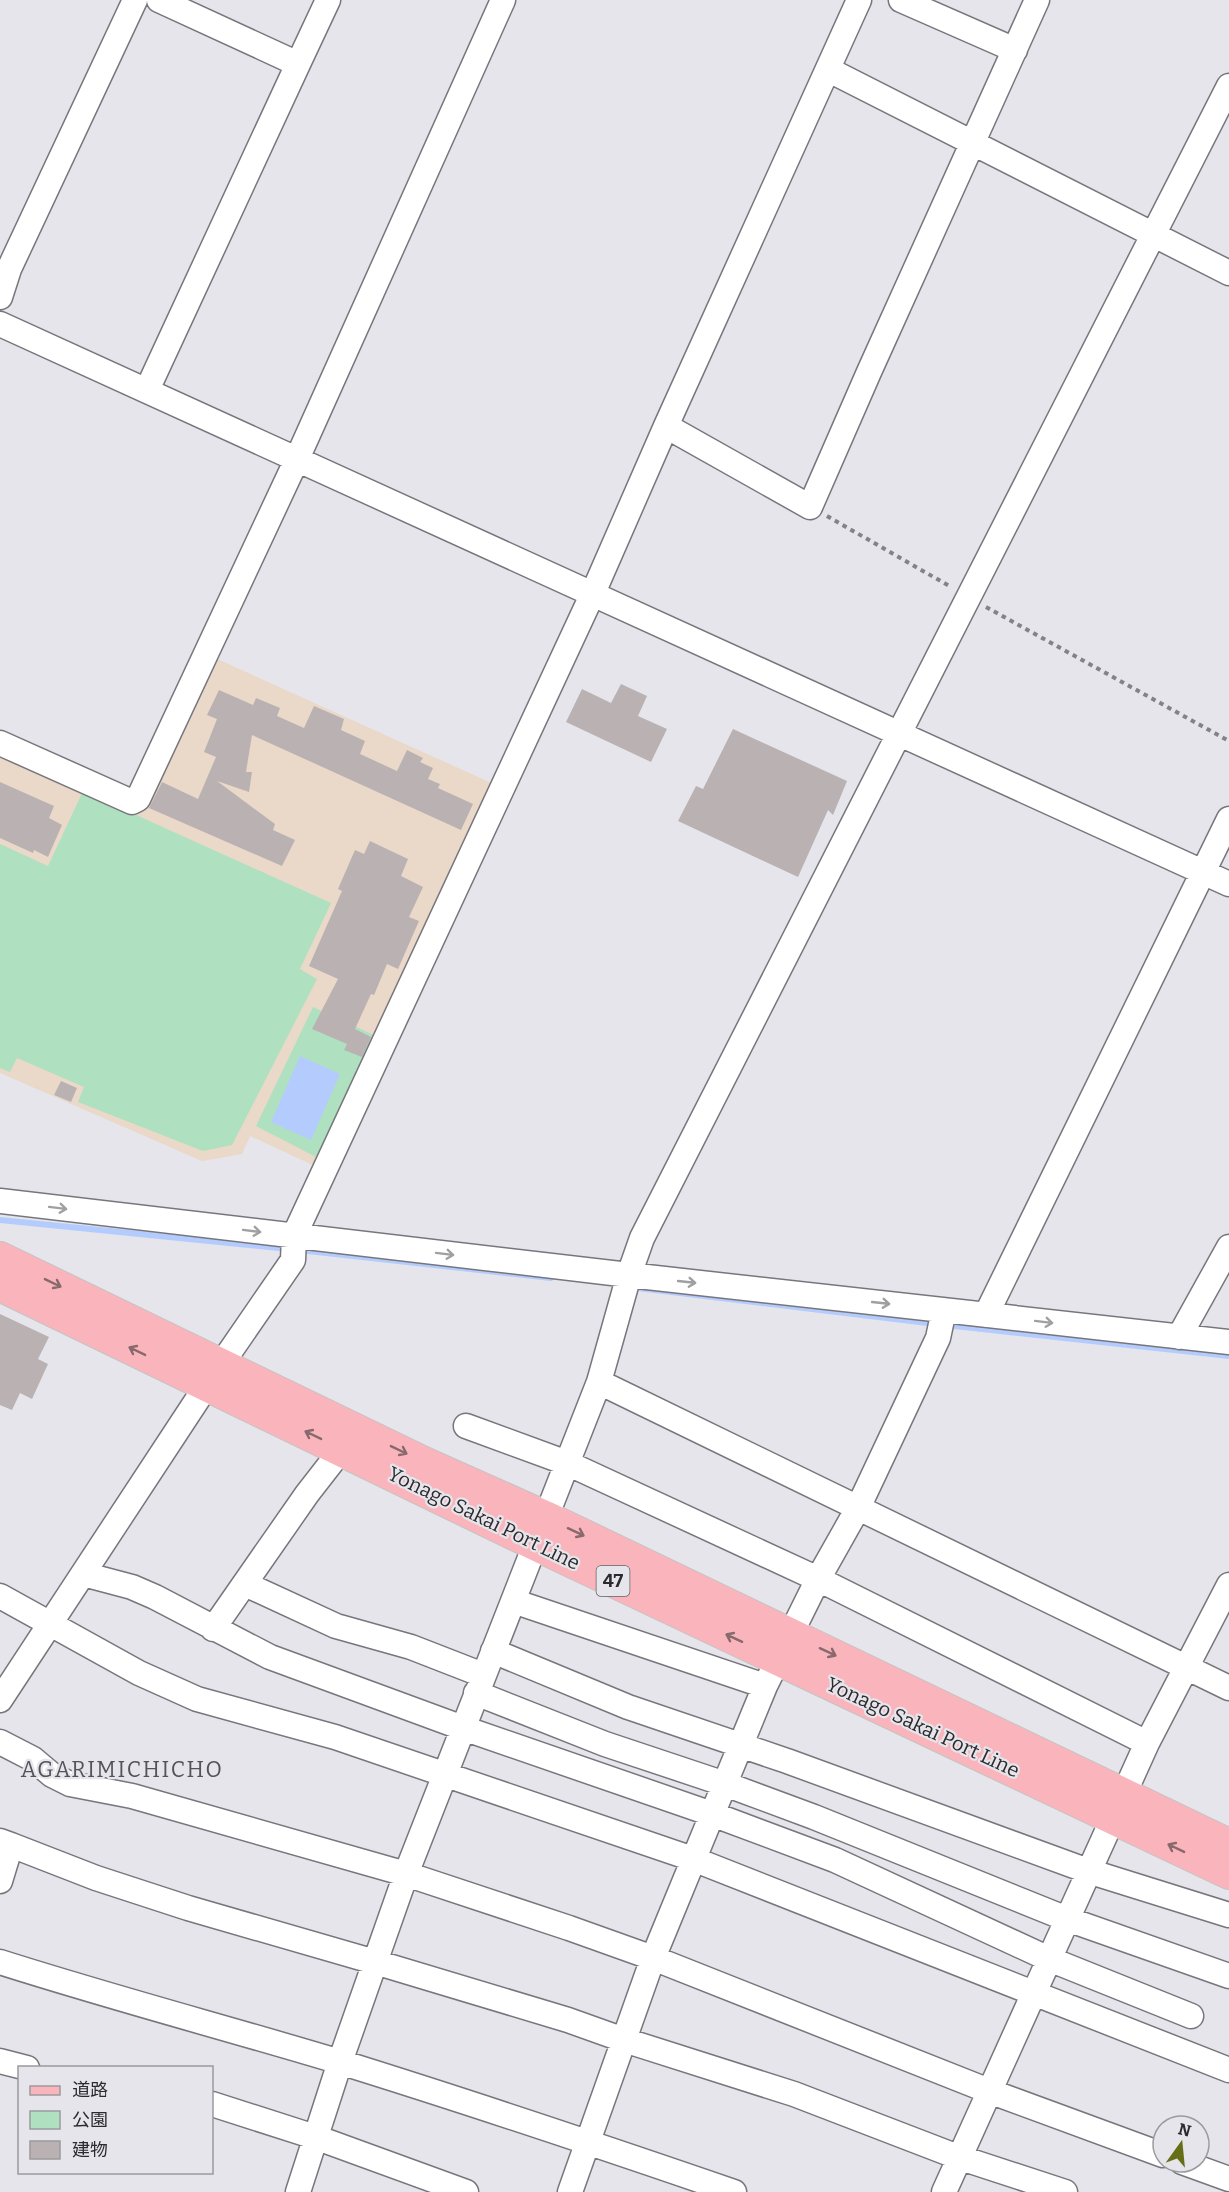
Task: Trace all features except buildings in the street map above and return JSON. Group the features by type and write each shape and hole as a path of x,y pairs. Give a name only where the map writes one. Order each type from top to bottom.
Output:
{"main road":[{"name":"Yonago Sakai Port Line","path":"0,1258 214,1375 342,1449 540,1531"},
{"name":"Yonago Sakai Port Line","path":"0,1285 424,1463 540,1531 777,1660 1119,1805 1229,1845"},
{"name":"Yonago Sakai Port Line","path":"1119,1805 1229,1873"}],"street":[{"path":"0,297 9,269 135,0"},
{"path":"159,0 298,64"},
{"path":"147,390 328,0"},
{"path":"0,743 132,802 138,799 297,459 503,0"},
{"path":"0,1701 49,1623 293,1260 294,1236 593,593 666,426 860,0"},
{"path":"900,0 1015,50"},
{"path":"666,426 810,507 1037,0"},
{"path":"829,70 1229,273"},
{"path":"298,2192 339,2062 406,1874 599,1382 629,1275 653,1212 1229,86"},
{"path":"0,324 1229,884"},
{"path":"986,1315 1229,819"},
{"path":"0,1201 629,1275 1229,1342"},
{"path":"1179,1338 1229,1247"},
{"path":"570,2192 653,1958 741,1744 777,1660 818,1579 858,1508 939,1338 944,1310"},
{"path":"599,1382 1229,1688"},
{"path":"466,1426 567,1463 818,1579 1147,1743"},
{"path":"213,1629 307,1494 342,1449"},
{"path":"83,1574 132,1587 155,1597 270,1657 835,1860 1049,1959 1191,2016"},
{"path":"244,1584 336,1626 411,1647 480,1684 605,1744 725,1784 814,1817 1067,1919 1229,1976"},
{"path":"944,2192 1147,1743 1229,1585"},
{"path":"0,1596 139,1673 197,1699 335,1737 693,1859 1229,2070"},
{"path":"513,1601 777,1660"},
{"path":"493,1651 628,1707 741,1744 1088,1871 1229,1915"},
{"path":"0,1742 33,1759 52,1775 70,1784 132,1797 406,1874 653,1958 989,2091 1151,2151"},
{"path":"0,1881 5,1843 96,1878 188,1908 568,2020 794,2094 958,2157 1065,2192"},
{"path":"0,1962 84,1989 339,2062 588,2141 734,2192"},
{"path":"0,2061 22,2066"},
{"path":"213,2104 315,2137 466,2192"},
{"path":"1211,2172 1229,2179"}],"path":[{"path":"810,507 1229,741"}],"shaded area":[{"path":"215,658 498,786 315,1166 250,1136 242,1154 202,1161 0,1073 0,756 138,808"}],"green space":[{"path":"83,791 331,903 300,969 317,979 232,1145 203,1151 78,1102 84,1087 17,1058 10,1072 0,1068 0,844 48,866"},
{"path":"313,1007 376,1036 316,1157 256,1126"}],"water":[{"path":"300,1056 340,1074 311,1140 271,1122"}],"waterway":[{"path":"0,1220 289,1249"},
{"path":"299,1250 551,1278"},
{"path":"630,1287 936,1324"},
{"path":"946,1325 1229,1356"}],"district":[{"name":"AGARIMICHICHO","path":"122,1769"}]}
